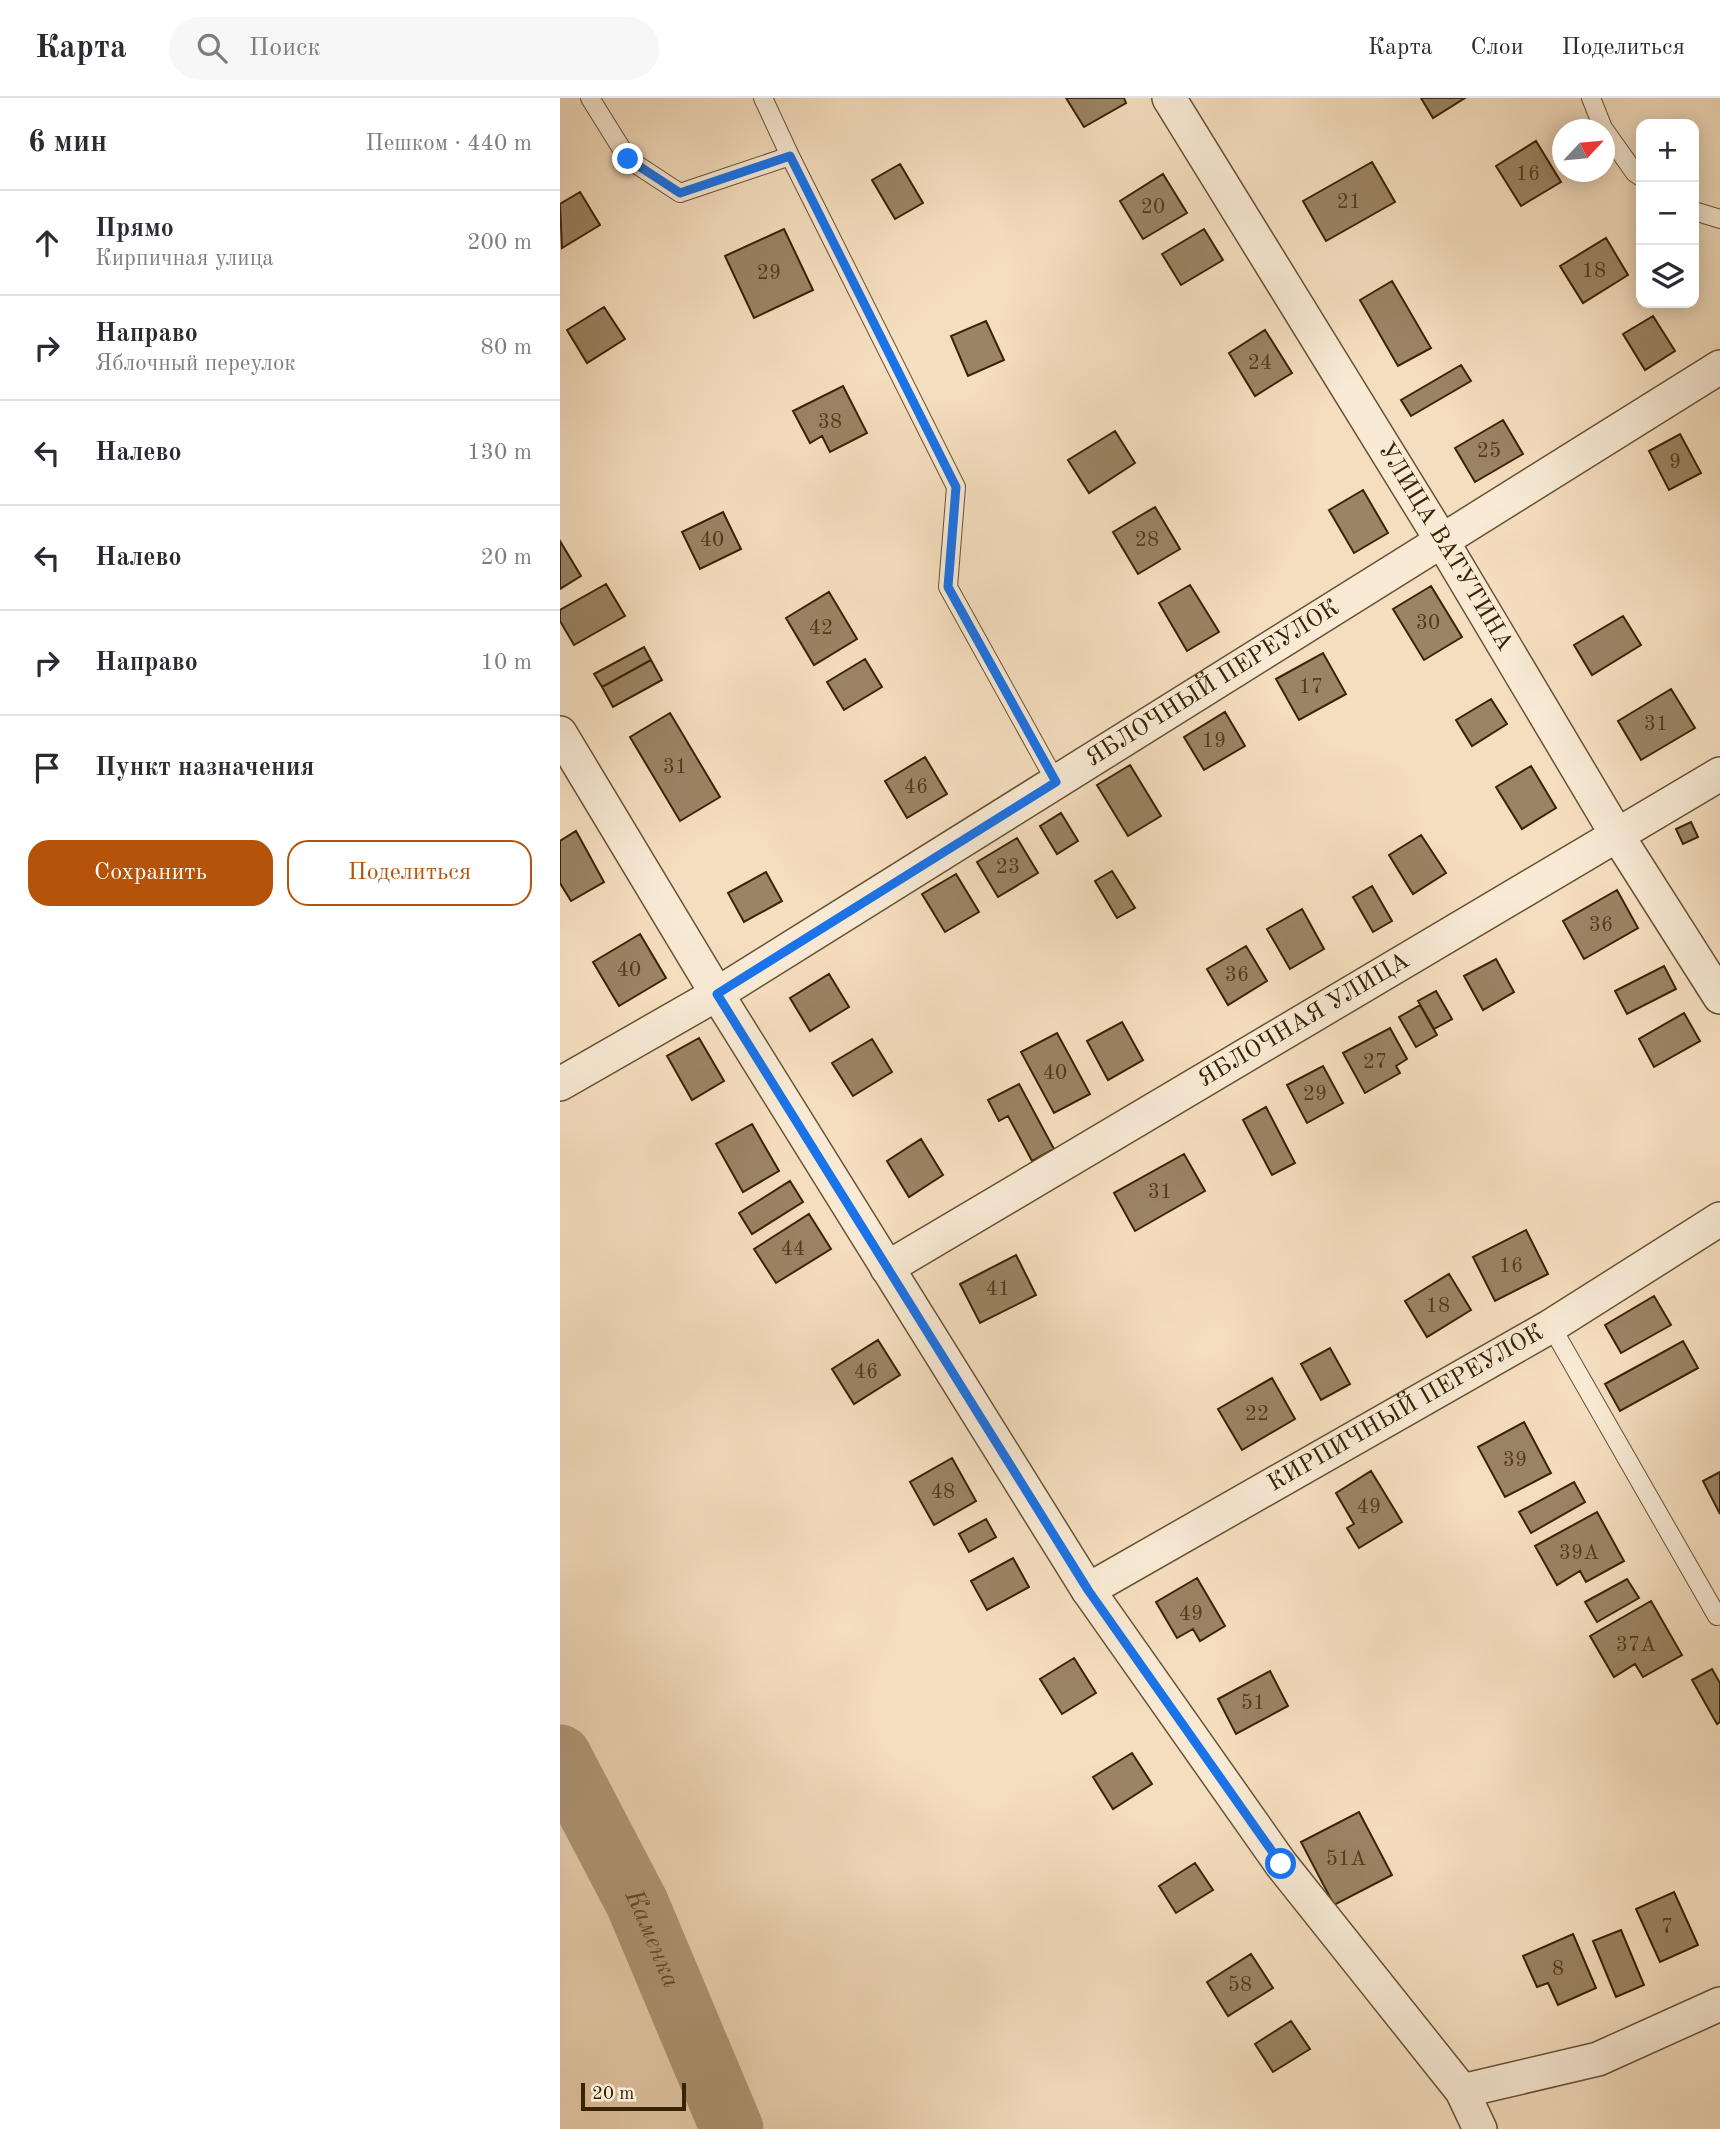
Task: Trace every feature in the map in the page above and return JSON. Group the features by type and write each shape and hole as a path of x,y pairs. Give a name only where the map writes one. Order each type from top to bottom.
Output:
{"street":[{"name":"УЛИЦА ВАТУТИНА","path":"1169,98 1442,541 1617,835 1720,998"},
{"name":"ЯБЛОЧНЫЙ ПЕРЕУЛОК","path":"560,1084 717,994 1720,368"},
{"path":"560,733 717,994 1088,1590 1281,1864 1462,2091 1480,2129"},
{"name":"ЯБЛОЧНАЯ УЛИЦА","path":"887,1268 1720,774"},
{"name":"КИРПИЧНЫЙ ПЕРЕУЛОК","path":"1088,1590 1550,1326 1720,1219"},
{"path":"1462,2091 1598,2059 1720,2004"}],"lane":[{"path":"590,98 628,159 680,193 790,156"},
{"path":"763,98 956,487 948,587 1056,782"},
{"path":"1591,98 1604,128 1636,174"},
{"path":"1699,213 1720,219"},
{"path":"1550,1326 1717,1616"}],"building":[{"path":"1066,98 1124,98 1126,103 1084,127"},
{"path":"1421,98 1465,98 1433,118"},
{"path":"1536,141 1552,167 1552,182 1561,182 1521,206 1496,166"},
{"path":"1372,162 1395,202 1326,241 1303,201"},
{"path":"900,164 923,203 895,219 872,180"},
{"path":"1163,174 1187,213 1143,239 1120,201"},
{"path":"580,192 600,225 562,248 560,204"},
{"path":"784,229 813,290 754,318 725,256"},
{"path":"1204,229 1223,260 1181,285 1162,254"},
{"path":"1606,238 1628,275 1583,303 1560,266"},
{"path":"1392,281 1431,348 1398,366 1360,300"},
{"path":"604,307 625,339 587,363 567,330"},
{"path":"1653,316 1675,351 1645,370 1623,334"},
{"path":"986,321 1004,360 968,376 951,336"},
{"path":"1265,330 1292,373 1255,396 1229,353"},
{"path":"1461,365 1471,381 1411,416 1401,400"},
{"path":"843,386 867,433 830,452 822,436 810,443 793,411"},
{"path":"1503,420 1523,454 1475,482 1455,448"},
{"path":"1115,431 1135,463 1089,493 1068,460"},
{"path":"1680,434 1701,473 1669,490 1649,451"},
{"path":"1363,490 1388,533 1354,553 1329,510"},
{"path":"1155,507 1180,549 1138,574 1113,532"},
{"path":"723,512 741,549 700,569 682,532"},
{"path":"560,541 581,576 560,589"},
{"path":"606,584 625,616 574,645 560,621 560,610"},
{"path":"1190,585 1219,632 1187,651 1159,603"},
{"path":"1431,586 1462,637 1424,660 1393,609"},
{"path":"829,592 857,639 814,665 786,618"},
{"path":"1623,616 1641,645 1592,675 1574,645"},
{"path":"644,647 651,660 602,687 594,674"},
{"path":"1323,653 1346,694 1299,720 1276,679"},
{"path":"865,659 882,687 844,710 827,682"},
{"path":"651,660 662,680 613,707 602,687"},
{"path":"1671,689 1695,728 1641,760 1618,721"},
{"path":"1491,699 1507,724 1472,746 1456,720"},
{"path":"1225,712 1245,746 1204,770 1184,737"},
{"path":"670,713 720,797 680,821 630,737"},
{"path":"925,757 947,794 907,818 885,781"},
{"path":"1130,765 1161,816 1128,836 1097,785"},
{"path":"1531,766 1556,808 1522,829 1496,787"},
{"path":"1061,813 1078,841 1057,854 1040,826"},
{"path":"1691,822 1698,837 1683,844 1676,829"},
{"path":"576,831 604,882 571,901 560,883 560,841"},
{"path":"1421,835 1446,873 1413,894 1389,855"},
{"path":"1017,838 1038,873 998,897 977,862"},
{"path":"1112,871 1135,908 1117,918 1095,881"},
{"path":"766,872 782,901 744,922 728,893"},
{"path":"956,874 979,912 945,932 922,894"},
{"path":"1372,886 1392,921 1373,932 1353,897"},
{"path":"1617,890 1638,928 1584,959 1563,921"},
{"path":"1302,909 1324,949 1290,969 1267,929"},
{"path":"640,934 666,978 619,1006 593,962"},
{"path":"1246,946 1267,981 1228,1005 1207,969"},
{"path":"1496,959 1514,992 1483,1010 1464,976"},
{"path":"1664,966 1676,989 1627,1014 1615,991"},
{"path":"829,974 849,1007 810,1031 790,998"},
{"path":"1436,991 1452,1019 1434,1029 1418,1001"},
{"path":"1420,1005 1437,1035 1416,1047 1399,1017"},
{"path":"1684,1013 1700,1041 1654,1067 1639,1039"},
{"path":"1122,1022 1143,1060 1108,1080 1087,1041"},
{"path":"1390,1028 1407,1059 1396,1066 1400,1073 1365,1093 1343,1053"},
{"path":"1057,1033 1090,1094 1054,1113 1021,1052"},
{"path":"699,1038 724,1081 692,1100 667,1056"},
{"path":"872,1039 892,1072 853,1096 832,1063"},
{"path":"1323,1066 1343,1103 1307,1123 1287,1085"},
{"path":"1019,1084 1054,1149 1032,1161 1008,1116 999,1121 988,1100"},
{"path":"1266,1107 1295,1163 1272,1175 1243,1120"},
{"path":"752,1124 779,1171 743,1192 716,1144"},
{"path":"921,1139 943,1175 909,1197 887,1161"},
{"path":"1184,1154 1205,1191 1135,1231 1114,1193"},
{"path":"790,1181 803,1202 752,1234 739,1213"},
{"path":"809,1214 831,1249 776,1283 754,1249"},
{"path":"1526,1230 1548,1274 1495,1301 1473,1257"},
{"path":"1016,1255 1036,1295 980,1323 960,1284"},
{"path":"1449,1274 1471,1310 1427,1337 1405,1301"},
{"path":"1654,1296 1671,1325 1621,1353 1605,1325"},
{"path":"878,1340 900,1375 854,1404 832,1369"},
{"path":"1683,1341 1698,1368 1620,1411 1605,1384"},
{"path":"1330,1348 1350,1384 1321,1400 1301,1364"},
{"path":"1272,1378 1295,1419 1242,1450 1218,1409"},
{"path":"1524,1422 1551,1473 1505,1497 1478,1447"},
{"path":"952,1458 976,1501 934,1525 910,1482"},
{"path":"1371,1471 1402,1522 1359,1548 1347,1528 1354,1524 1336,1493"},
{"path":"1720,1472 1720,1514 1703,1481"},
{"path":"1574,1482 1585,1502 1531,1533 1519,1512"},
{"path":"1597,1512 1624,1561 1586,1582 1580,1571 1557,1585 1535,1546"},
{"path":"986,1519 996,1537 969,1552 959,1534"},
{"path":"1013,1558 1029,1587 987,1610 971,1581"},
{"path":"1197,1578 1225,1626 1200,1641 1193,1629 1177,1638 1156,1602"},
{"path":"1627,1579 1639,1598 1597,1622 1585,1602"},
{"path":"1651,1601 1682,1655 1643,1677 1635,1664 1614,1677 1590,1636"},
{"path":"1074,1658 1096,1693 1062,1714 1040,1679"},
{"path":"1712,1669 1720,1683 1720,1722 1717,1724 1692,1680"},
{"path":"1270,1671 1288,1706 1236,1734 1218,1699"},
{"path":"1132,1753 1152,1784 1113,1809 1093,1777"},
{"path":"1359,1812 1392,1875 1334,1905 1301,1842"},
{"path":"1195,1863 1213,1890 1176,1913 1159,1886"},
{"path":"1674,1892 1698,1945 1660,1962 1636,1909"},
{"path":"1621,1930 1644,1985 1616,1997 1593,1941"},
{"path":"1573,1934 1596,1988 1558,2005 1548,1983 1537,1987 1523,1956"},
{"path":"1251,1954 1273,1988 1228,2016 1207,1982"},
{"path":"1291,2021 1310,2049 1273,2072 1255,2044"}],"waterway":[{"name":"Каменка","path":"560,1756 637,1903 732,2129"}],"route":[{"path":"628,159 680,193 790,156 956,487 948,587 1056,782 717,994 1088,1590 1281,1864"}]}
